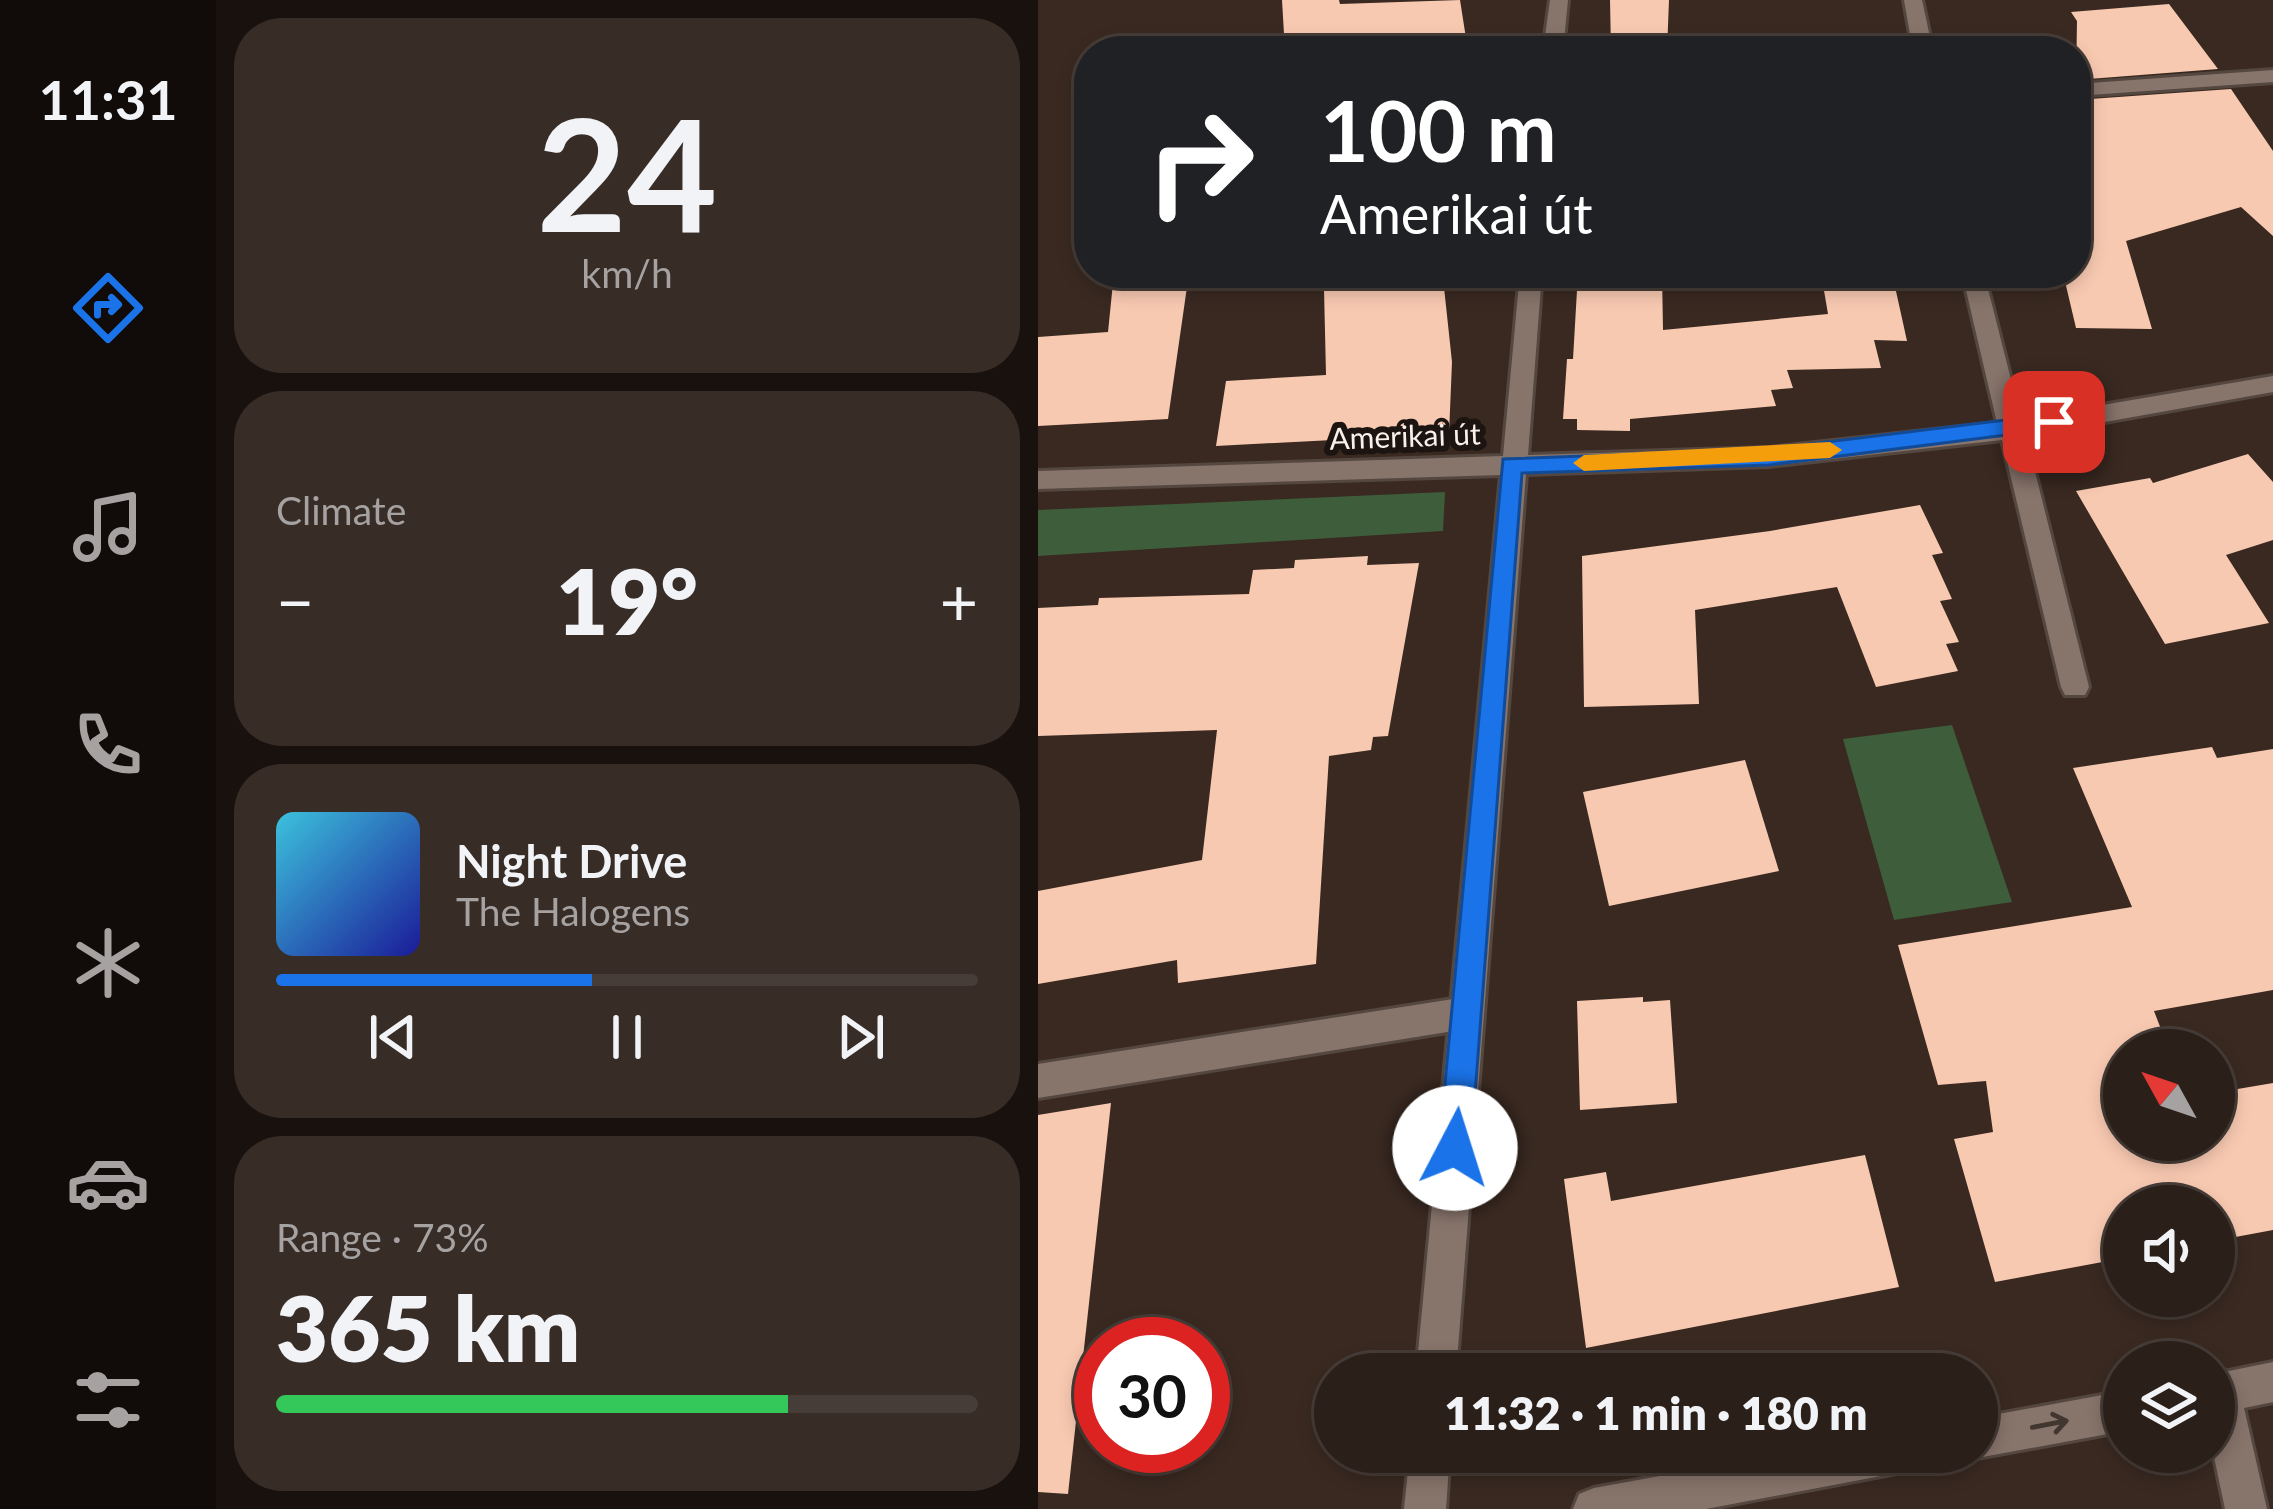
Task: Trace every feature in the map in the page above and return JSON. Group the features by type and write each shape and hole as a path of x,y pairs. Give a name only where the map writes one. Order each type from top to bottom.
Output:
{"street":[{"path":"1554,36 1558,0"},
{"path":"1913,0 1920,36"},
{"path":"2091,89 2273,76"},
{"path":"1438,1353 1529,288"},
{"path":"1977,288 2075,687"},
{"name":"Amerikai út","path":"1038,480 1769,457 2011,430 2273,384"},
{"path":"1038,1081 1466,1013"},
{"path":"2235,1390 2273,1382"},
{"path":"1998,1434 2103,1415"},
{"path":"2235,1463 2246,1509"},
{"path":"1425,1509 1428,1473"},
{"path":"1594,1509 1789,1473"}],"green space":[{"path":"1445,492 1443,531 1038,556 1038,510"},
{"path":"1952,725 2012,902 1894,920 1843,739"}],"building":[{"path":"1282,0 1339,0 1340,4 1460,0 1466,36 1284,36"},
{"path":"1610,0 1669,0 1668,36 1611,36"},
{"path":"2169,4 2218,69 2091,79 2091,36 2077,36 2077,21 2071,12"},
{"path":"2231,89 2273,151 2273,236 2241,207 2126,241 2152,329 2076,328 2067,288 2091,288 2091,99"},
{"path":"1112,288 1187,288 1168,419 1038,426 1038,337 1108,332"},
{"path":"1444,288 1452,362 1449,434 1216,446 1226,381 1326,375 1324,289"},
{"path":"1577,288 1662,288 1663,330 1828,314 1824,288 1895,288 1907,341 1874,340 1881,368 1787,370 1793,388 1771,390 1776,406 1630,419 1630,431 1577,430 1577,419 1563,419 1567,359 1573,359"},
{"path":"2248,454 2273,482 2273,540 2226,555 2269,623 2165,644 2076,491 2150,478 2153,483"},
{"path":"1920,505 1943,553 1932,555 1952,599 1940,601 1959,642 1946,644 1958,671 1876,687 1837,587 1695,610 1699,704 1584,707 1582,556"},
{"path":"1368,556 1367,565 1419,563 1388,736 1373,737 1371,750 1329,756 1316,964 1178,983 1177,960 1038,984 1038,891 1202,860 1217,730 1038,736 1038,608 1098,605 1099,598 1249,594 1253,570 1294,568 1295,560"},
{"path":"2212,747 2217,758 2273,749 2273,990 2154,1011 2161,1029 2103,1029 2103,1161 2235,1161 2235,1089 2273,1083 2273,1230 2235,1237 2235,1185 2103,1185 2103,1262 1995,1282 1954,1139 1993,1132 1986,1081 1938,1085 1898,945 2132,907 2073,768"},
{"path":"1745,760 1779,871 1609,906 1583,792"},
{"path":"1643,997 1643,1002 1670,1000 1677,1103 1580,1110 1577,1001"},
{"path":"1111,1103 1087,1317 1074,1317 1074,1439 1068,1494 1038,1492 1038,1115"},
{"path":"1865,1155 1899,1287 1586,1348 1564,1179 1606,1172 1611,1201"}],"slow traffic":[{"path":"1584,463 1769,457 1830,450"}],"route":[{"path":"1455,1148 1511,465 1769,457 2054,422"}]}
